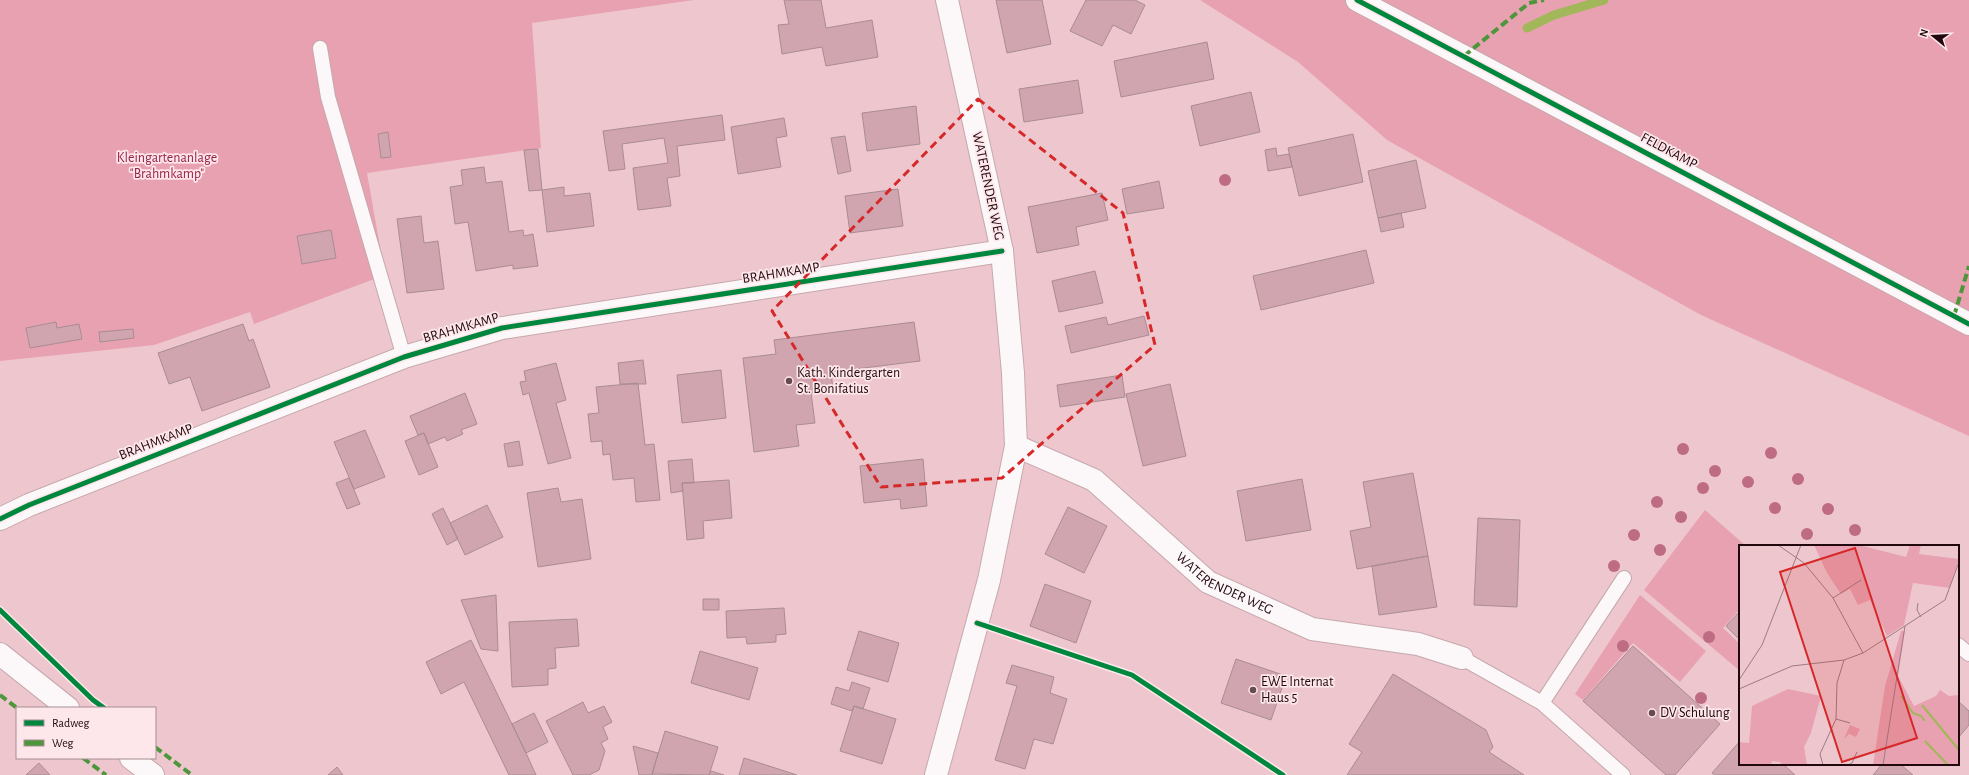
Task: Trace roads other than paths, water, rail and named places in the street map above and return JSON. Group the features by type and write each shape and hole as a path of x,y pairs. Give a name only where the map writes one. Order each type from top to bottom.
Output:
{"street":[{"name":"WATERENDER WEG","path":"936,775 989,580 1016,446 1013,373 1002,251 947,0"},
{"name":"FELDKAMP","path":"1357,0 1969,324"},
{"name":"BRAHMKAMP","path":"0,519 28,505 404,357 502,328 1002,251"},
{"name":"WATERENDER WEG","path":"1016,446 1094,480 1208,582 1312,629 1418,644 1462,658"},
{"path":"0,654 67,707"},
{"path":"132,759 153,775"}],"lane":[{"path":"320,48 328,97 404,357"},
{"path":"1542,703 1624,578"},
{"path":"1959,646 1969,654"},
{"path":"1462,658 1542,703 1623,775"}],"waterway":[{"path":"1527,28 1554,15 1604,0"}],"place":[{"name":"Kath. Kindergarten St. Bonifatius","path":"789,381"},
{"name":"EWE Internat Haus 5","path":"1253,690"},
{"name":"DV Schulung","path":"1652,713"}],"park label":[{"name":"Kleingartenanlage \"Brahmkamp\"","path":"167,166"}]}
